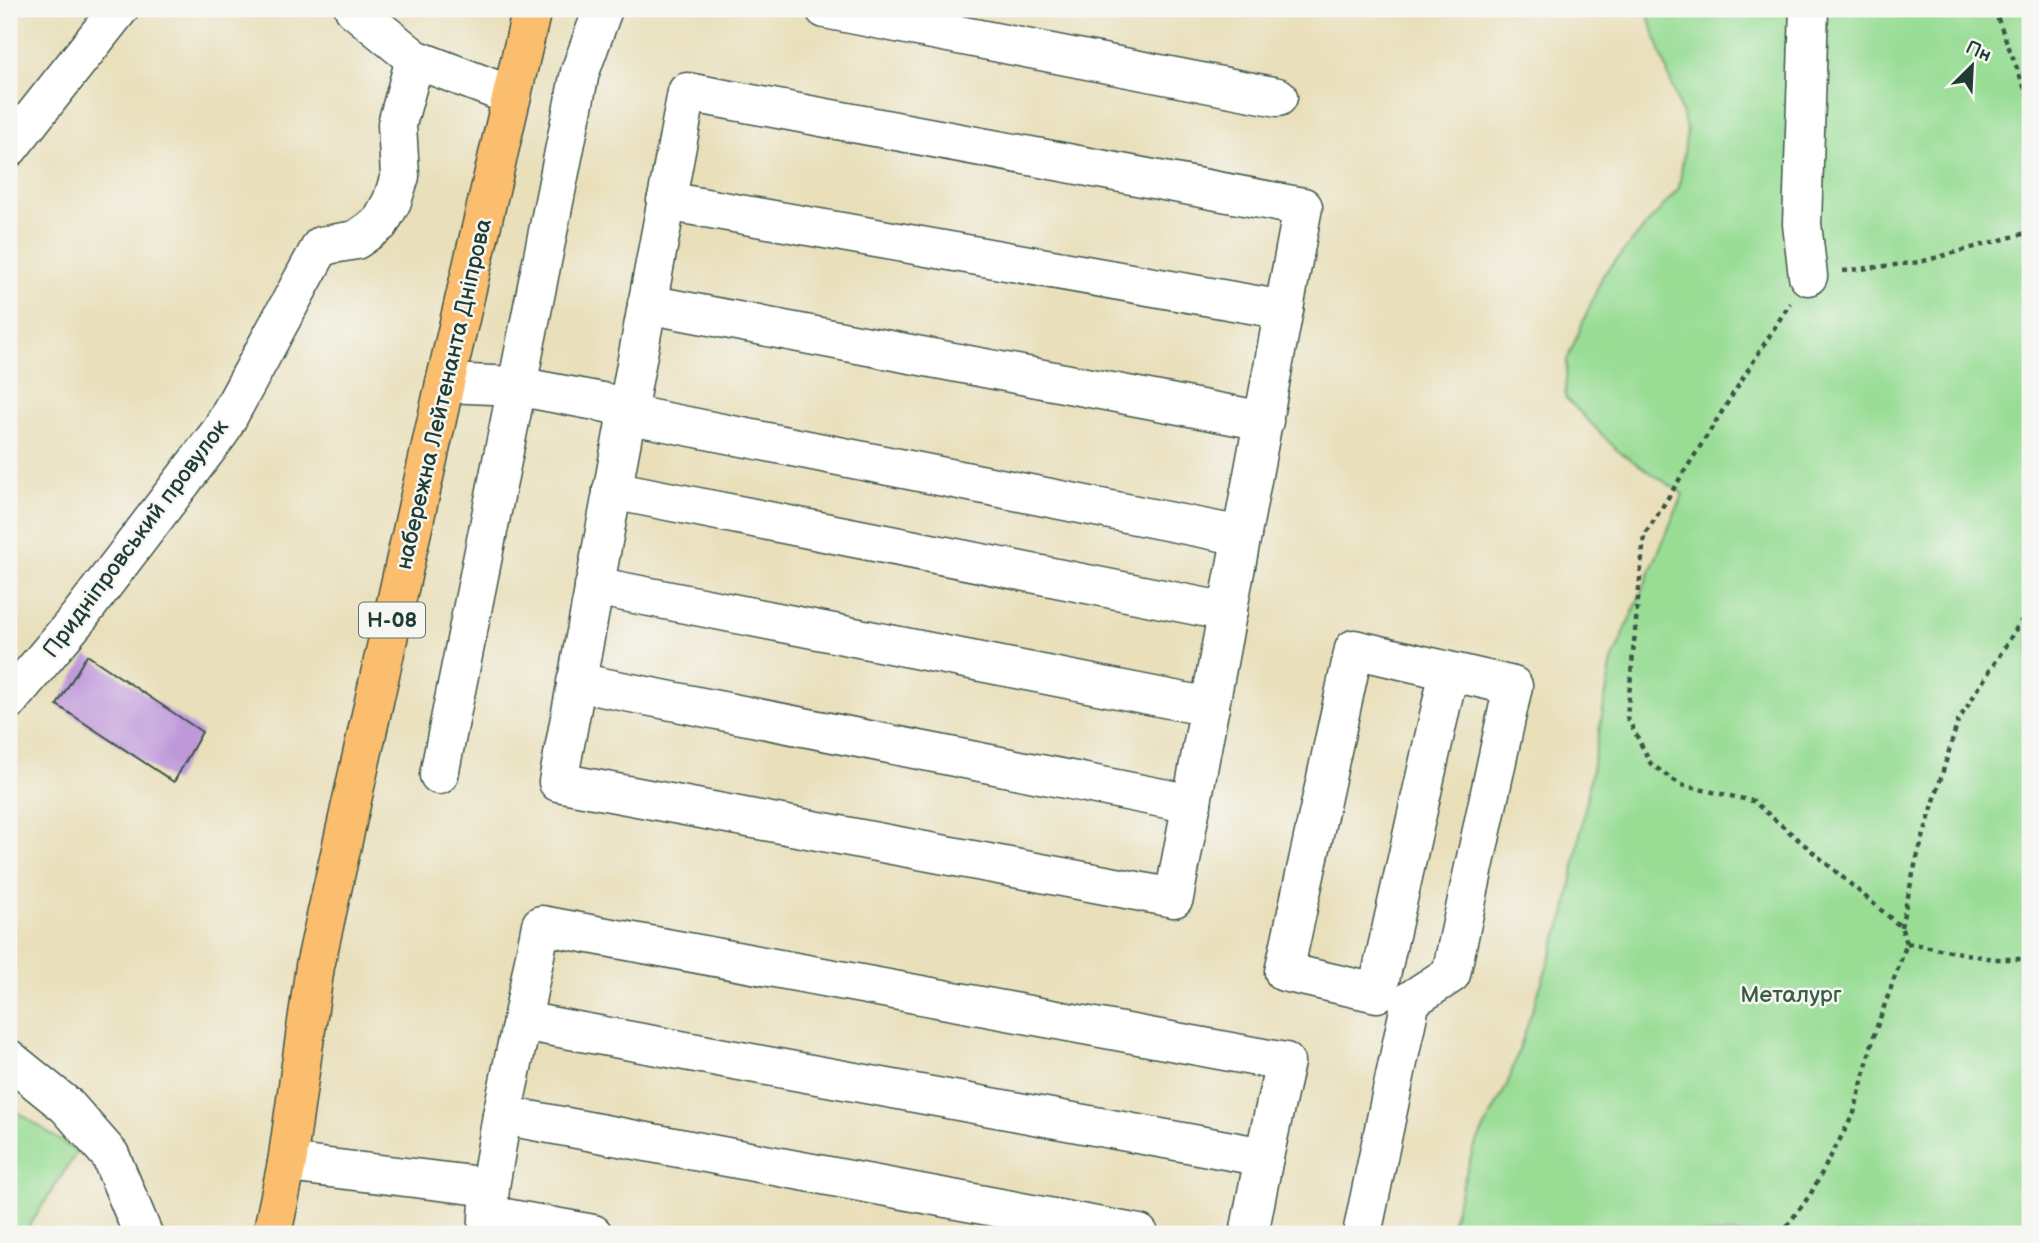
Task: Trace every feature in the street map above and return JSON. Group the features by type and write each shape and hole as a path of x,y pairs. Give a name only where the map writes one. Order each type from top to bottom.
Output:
{"main road":[{"name":"набережна Лейтенанта Дніпрова","path":"272,1234 287,1163 315,966 445,383 532,9"}],"street":[{"path":"9,148 119,9"},
{"path":"354,9 415,59 512,96"},
{"path":"439,775 580,72 603,9"},
{"path":"825,9 1278,97"},
{"path":"1808,276 1802,224 1809,9"},
{"name":"Придніпровський провулок","path":"9,700 79,617 220,432 321,246 356,240 380,223 392,201 400,176 397,124 415,59"},
{"path":"687,92 1303,207 1174,898 558,782 647,304 687,92"},
{"path":"666,201 1284,310"},
{"path":"647,304 1264,421"},
{"path":"445,383 516,386 1242,536"},
{"path":"612,490 1228,612"},
{"path":"594,586 1210,707"},
{"path":"1354,649 1513,686 1451,974 1394,997 1284,972 1354,649"},
{"path":"1362,1234 1394,997 1449,671"},
{"path":"576,682 1192,804"},
{"path":"489,1212 502,1115 541,925 1285,1062 1249,1234"},
{"path":"522,1021 1264,1157"},
{"path":"9,1059 67,1107 110,1155 143,1234"},
{"path":"502,1115 1139,1234"},
{"path":"287,1163 593,1234"}],"path":[{"path":"1994,9 2030,102"},
{"path":"1781,1234 1810,1195 1854,1113 1875,1032 1907,943 1901,927 1753,801 1681,785 1651,764 1627,717 1644,536 1808,276 1920,262 2030,233"},
{"path":"1901,927 1916,861 1958,721 2030,607"},
{"path":"1907,943 1993,959 2024,959 2030,948"}],"green space":[{"name":"Металург","path":"1646,9 2030,9 2030,1234 1448,1234 1473,1150 1507,1085 1566,911 1612,661 1683,494 1618,451 1565,397 1567,360 1603,275 1679,188 1687,130"},
{"path":"9,1106 77,1152 24,1234 9,1234"}],"building":[{"path":"87,655 202,732 174,782 57,705"}]}
